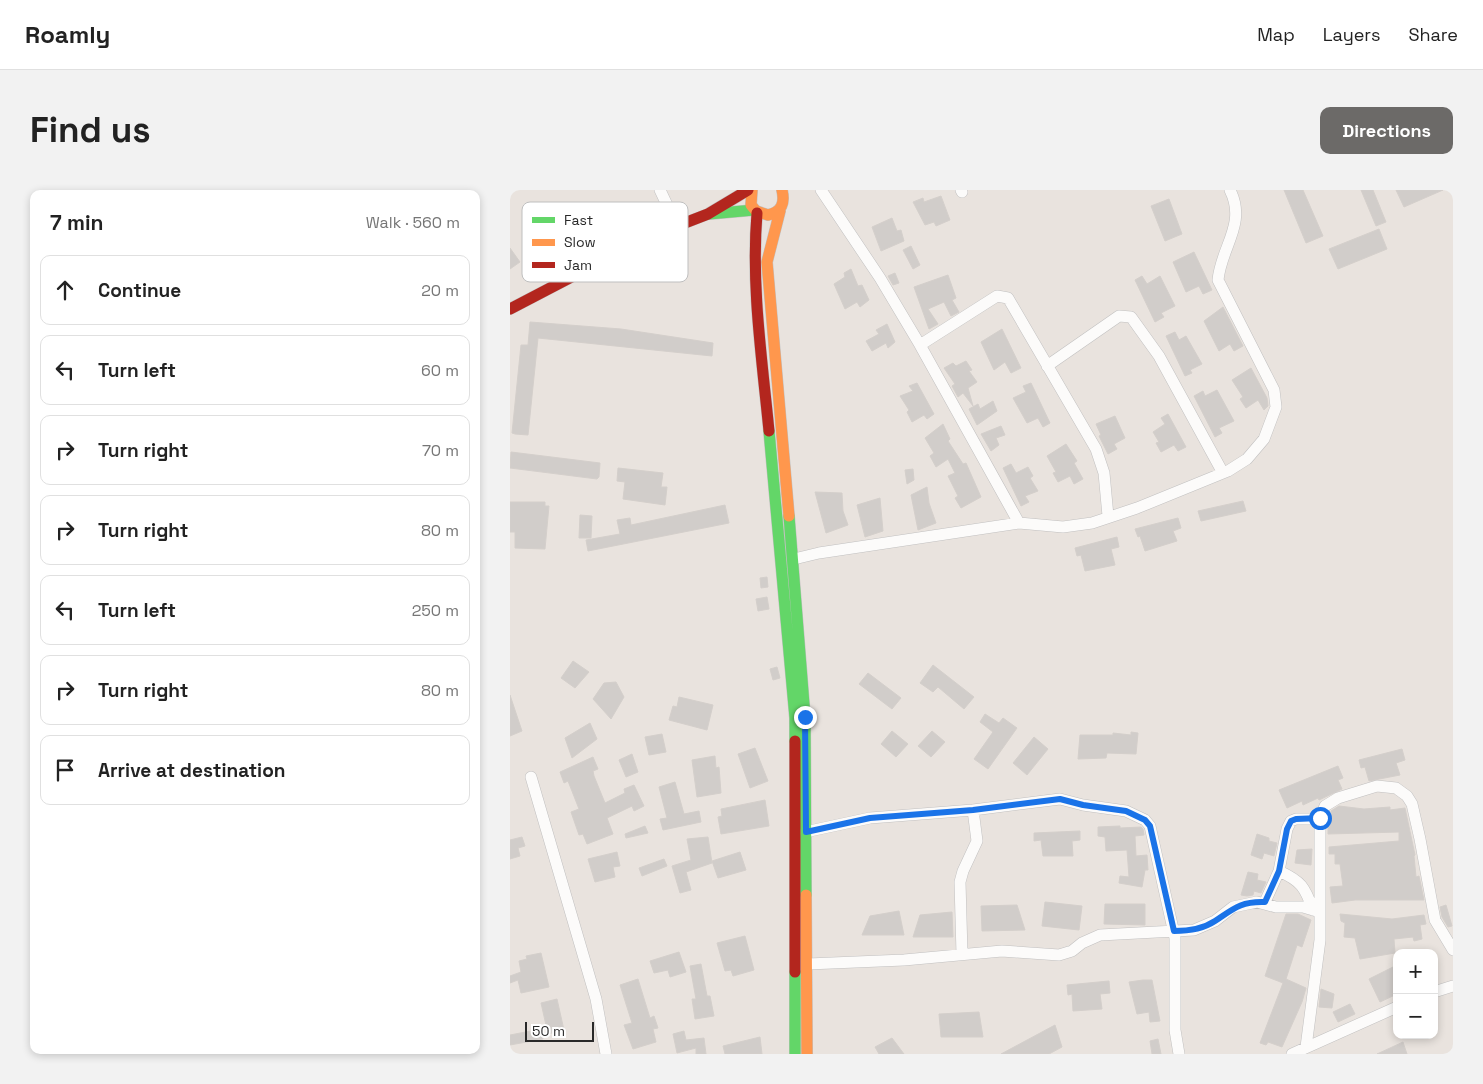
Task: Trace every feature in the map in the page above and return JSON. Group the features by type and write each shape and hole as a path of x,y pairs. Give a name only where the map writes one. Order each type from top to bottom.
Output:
{"street":[{"path":"660,190 666,202"},
{"path":"688,222 708,214 750,190"},
{"path":"750,190 749,200 755,212 760,332 794,559 806,832 807,1054"},
{"path":"820,190 880,278 920,345 1019,523"},
{"path":"794,559 818,553 1019,523 1063,527 1077,526 1129,511 1208,477 1223,473 1247,459 1256,450 1270,426 1276,407 1274,390 1218,280 1219,271 1238,219 1230,190"},
{"path":"786,192 767,262 774,427 800,718 795,1054"},
{"path":"708,214 755,212 766,216 780,211"},
{"path":"510,309 562,282"},
{"path":"920,345 997,296 1008,298 1096,449 1104,473 1108,516"},
{"path":"1048,366 1119,316 1131,317 1160,356 1223,473"},
{"path":"532,778 596,999 606,1054"},
{"path":"1306,1047 1320,940 1317,911 1320,818 1325,806 1338,798 1376,786 1396,788 1407,796 1412,804 1420,839 1435,920 1453,950"},
{"path":"806,832 870,818 973,810 1060,799 1083,805 1126,811 1145,820 1150,826 1174,931 1175,1030 1179,1054"},
{"path":"962,954 960,882 977,841 973,810"},
{"path":"1265,902 1279,871 1287,829 1291,821 1320,818"},
{"path":"1279,871 1295,878 1306,889 1317,911"},
{"path":"808,964 904,960 1002,951 1059,955 1072,951 1100,935 1194,930 1206,926 1233,907 1257,902 1265,902 1276,907 1295,906 1317,911"},
{"path":"1438,991 1453,986"},
{"path":"1292,1054 1393,1009"}],"building":[{"path":"1284,190 1303,190 1323,236 1306,243"},
{"path":"1361,190 1373,190 1386,222 1376,226"},
{"path":"1396,190 1443,190 1404,207"},
{"path":"941,196 950,220 936,226 934,222 925,225 913,202 923,198 924,202"},
{"path":"1169,199 1182,234 1165,241 1151,206"},
{"path":"892,218 897,231 901,230 904,241 881,251 872,227"},
{"path":"1379,229 1387,249 1338,269 1329,249"},
{"path":"911,246 920,265 913,269 903,250"},
{"path":"510,248 520,262 510,269"},
{"path":"1194,252 1212,290 1203,294 1199,286 1186,292 1173,262"},
{"path":"851,269 858,286 862,285 869,300 860,307 857,302 845,309 834,284 845,277 844,273"},
{"path":"895,273 899,283 893,285 888,276"},
{"path":"948,275 956,298 952,300 959,312 951,316 944,302 928,309 938,324 929,329 914,287"},
{"path":"1142,276 1147,284 1160,276 1175,306 1161,313 1164,317 1155,322 1135,280"},
{"path":"1223,307 1243,346 1234,351 1230,344 1219,351 1204,321"},
{"path":"530,322 621,329 713,343 712,356 538,338 528,435 515,434 512,433 521,345 528,345"},
{"path":"887,324 895,342 888,348 886,343 872,351 866,341 879,334 876,330"},
{"path":"1002,329 1021,368 1011,373 1005,362 994,370 981,342"},
{"path":"1175,332 1179,340 1186,336 1202,364 1190,370 1192,373 1185,376 1166,336"},
{"path":"966,361 972,370 969,371 977,382 968,388 973,406 963,393 958,397 952,386 955,384 944,368 953,363 956,366"},
{"path":"1251,368 1267,398 1268,406 1264,410 1258,400 1246,408 1240,399 1243,397 1232,380"},
{"path":"917,383 934,414 927,419 924,415 912,422 907,412 909,410 900,396 913,391 909,386"},
{"path":"1031,383 1050,423 1043,427 1038,418 1027,423 1013,398 1026,392 1023,386"},
{"path":"1217,390 1234,421 1219,428 1222,433 1215,437 1194,396 1203,391 1205,396"},
{"path":"993,401 997,411 977,425 969,409 978,404 980,409"},
{"path":"1168,414 1186,447 1178,451 1174,445 1161,452 1156,443 1159,442 1153,432 1165,424 1161,418"},
{"path":"1115,416 1125,438 1114,444 1117,449 1108,454 1099,436 1101,435 1096,424"},
{"path":"943,424 950,439 948,441 963,464 966,463 981,497 961,508 955,498 958,496 948,476 955,473 948,459 936,467 930,456 934,453 925,438"},
{"path":"1001,426 1005,435 996,438 999,445 991,451 981,434"},
{"path":"1066,444 1077,461 1074,463 1083,479 1074,484 1070,476 1058,482 1053,473 1056,472 1047,456"},
{"path":"511,452 600,463 599,477 597,479 510,468"},
{"path":"1011,464 1016,473 1028,467 1033,476 1030,478 1038,491 1025,496 1029,502 1021,506 1003,468"},
{"path":"618,468 663,473 661,487 667,487 665,505 623,499 625,482 617,481"},
{"path":"913,469 914,480 907,484 905,470"},
{"path":"927,487 929,503 936,523 918,530 911,495"},
{"path":"815,492 842,493 843,511 848,525 826,533"},
{"path":"880,498 883,531 865,537 857,505"},
{"path":"1243,501 1246,511 1201,521 1198,511"},
{"path":"510,502 545,502 545,506 549,506 545,549 515,548 515,532 510,532"},
{"path":"725,505 729,523 588,551 586,540 620,534 617,520 630,518 631,525"},
{"path":"580,515 592,516 591,538 579,538"},
{"path":"1178,518 1181,528 1173,531 1177,541 1145,551 1140,536 1138,537 1135,529"},
{"path":"1117,537 1119,547 1111,549 1115,565 1085,571 1081,555 1077,556 1075,548"},
{"path":"767,577 768,587 761,588 760,578"},
{"path":"767,597 769,609 758,611 756,599"},
{"path":"573,661 589,672 575,688 561,678"},
{"path":"933,665 974,697 964,709 938,687 933,692 920,683"},
{"path":"777,667 780,678 773,680 770,669"},
{"path":"868,673 901,698 892,709 859,684"},
{"path":"616,682 624,697 611,719 593,699 604,683"},
{"path":"510,695 522,731 510,736"},
{"path":"679,697 713,705 707,730 669,720 673,706 677,707"},
{"path":"985,714 999,723 1003,718 1017,728 988,769 974,759 993,732 980,722"},
{"path":"590,723 597,739 572,758 565,738"},
{"path":"892,731 908,744 896,757 881,744"},
{"path":"932,731 945,742 931,757 918,746"},
{"path":"1131,732 1138,733 1136,754 1107,753 1106,758 1078,759 1080,735 1113,735 1113,733 1131,735"},
{"path":"662,734 666,752 649,755 645,737"},
{"path":"1034,737 1048,749 1027,775 1013,763"},
{"path":"755,748 768,781 750,788 738,754"},
{"path":"1402,749 1405,760 1396,763 1400,775 1369,781 1365,767 1361,768 1359,760"},
{"path":"632,754 638,772 626,777 619,760"},
{"path":"715,756 716,768 719,767 721,793 697,797 692,760"},
{"path":"593,757 598,769 593,771 594,776 605,803 625,793 624,789 634,785 644,806 634,811 632,806 607,818 613,834 587,844 583,834 579,835 571,812 579,809 568,781 564,783 560,772"},
{"path":"1338,766 1343,778 1338,780 1342,789 1319,800 1318,798 1303,805 1302,801 1287,808 1279,790"},
{"path":"675,782 684,814 699,811 701,822 663,830 660,819 667,818 659,787"},
{"path":"765,800 769,826 721,834 718,817 722,816 721,809"},
{"path":"1339,806 1364,809 1390,807 1390,810 1405,808 1415,855 1416,877 1419,876 1424,900 1355,900 1332,903 1330,887 1343,886 1340,864 1335,864 1335,854 1329,854 1329,847 1399,841 1399,832 1328,834 1328,821 1332,819 1331,811"},
{"path":"645,826 648,833 626,838 625,834"},
{"path":"1120,826 1120,828 1141,827 1143,829 1144,835 1135,836 1136,856 1147,855 1148,870 1145,870 1142,887 1119,883 1120,876 1129,877 1127,850 1106,851 1105,837 1098,836 1098,827"},
{"path":"1080,831 1080,840 1072,841 1073,856 1043,856 1041,840 1034,841 1034,833"},
{"path":"1257,834 1277,843 1274,856 1264,853 1262,859 1251,855"},
{"path":"522,837 525,846 518,848 520,856 510,859 510,840"},
{"path":"708,837 712,863 686,872 691,890 680,893 672,866 691,860 687,839"},
{"path":"1312,849 1311,865 1295,863 1297,850"},
{"path":"617,852 620,866 613,867 615,877 595,882 588,859"},
{"path":"740,852 746,870 718,878 712,861"},
{"path":"664,859 667,866 642,876 639,868"},
{"path":"1248,872 1258,874 1257,880 1266,882 1261,893 1254,891 1253,895 1241,895"},
{"path":"1045,902 1082,906 1079,930 1042,926"},
{"path":"1105,904 1145,904 1145,925 1104,924"},
{"path":"1017,905 1025,930 982,931 981,906"},
{"path":"1446,905 1452,926 1448,927 1442,917 1440,907"},
{"path":"899,911 904,935 862,935 870,916"},
{"path":"952,912 953,937 913,937 920,915"},
{"path":"1286,914 1298,914 1311,920 1302,947 1297,945 1286,979 1306,988 1302,1002 1282,1047 1268,1042 1266,1045 1260,1043 1283,983 1265,976"},
{"path":"1340,914 1392,919 1424,915 1426,924 1420,925 1422,939 1414,941 1413,937 1394,939 1393,953 1360,959 1355,938 1344,937 1345,923 1341,921"},
{"path":"745,936 754,970 733,976 731,970 725,971 717,943"},
{"path":"679,952 686,972 670,977 668,970 654,973 650,961"},
{"path":"541,953 549,987 521,993 518,980 510,983 510,976 521,972 519,961 527,959 526,956"},
{"path":"701,964 707,996 710,996 714,1016 695,1019 692,999 696,999 690,966"},
{"path":"1393,967 1393,996 1380,1002 1369,979"},
{"path":"638,979 650,1018 654,1016 658,1028 653,1029 656,1042 633,1049 624,1025 632,1023 620,985"},
{"path":"1152,980 1160,1021 1150,1022 1149,1012 1137,1014 1129,982"},
{"path":"1109,981 1110,993 1100,994 1102,1009 1073,1011 1072,994 1068,995 1067,985"},
{"path":"1321,989 1334,994 1332,1008 1319,1007"},
{"path":"557,999 564,1030 548,1034 541,1003"},
{"path":"1350,1004 1355,1014 1338,1022 1333,1012"},
{"path":"979,1012 983,1037 941,1037 939,1014"},
{"path":"1055,1025 1062,1047 1049,1054 1001,1054"},
{"path":"541,1029 543,1039 510,1045 510,1035"},
{"path":"684,1031 686,1040 704,1038 706,1054 696,1054 696,1048 677,1053 673,1034"},
{"path":"760,1037 762,1054 725,1054 723,1046"},
{"path":"892,1038 904,1054 879,1054 875,1047"},
{"path":"1158,1039 1161,1054 1152,1054 1150,1041"},
{"path":"1403,1042 1407,1054 1377,1054"}],"traffic: fast":[{"path":"709,214 754,210"},
{"path":"769,431 795,718 795,741"},
{"path":"789,516 805,717 806,895"},
{"path":"795,972 795,1054"}],"traffic: slow":[{"path":"752,190 751,205 756,211 768,215 777,212 783,203 782,190"},
{"path":"780,211 767,262 789,516"},
{"path":"806,895 807,1054"}],"traffic: jam":[{"path":"688,222 708,214 748,190"},
{"path":"757,213 756,295 769,431"},
{"path":"510,309 562,282"},
{"path":"795,741 795,972"}],"route":[{"path":"805,717 806,832 870,818 973,810 1060,799 1083,805 1126,811 1145,820 1150,826 1174,931 1194,930 1206,926 1233,907 1265,902 1279,871 1287,829 1291,821 1320,818"}]}
